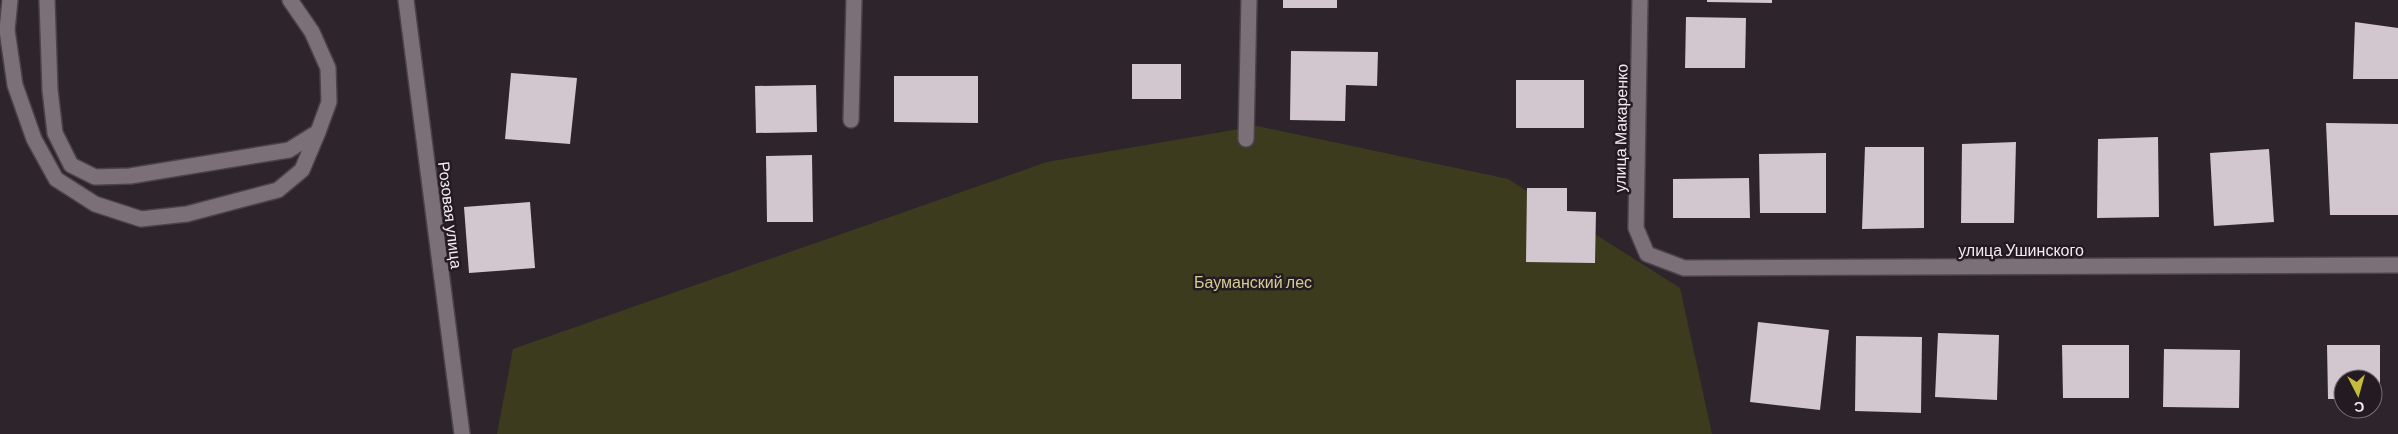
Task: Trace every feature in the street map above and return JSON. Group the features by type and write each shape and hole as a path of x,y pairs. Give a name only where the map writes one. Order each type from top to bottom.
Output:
{"street":[{"path":"10,0 7,30 15,85 34,138 56,179 95,204 141,219 187,214 278,190 302,170 329,102 328,68 312,32 290,0"},
{"path":"47,0 50,90 55,133 71,165 95,177 130,176 289,150 318,132"},
{"name":"Розовая улица","path":"406,0 462,434"},
{"path":"851,120 854,0"},
{"path":"1246,139 1249,0"},
{"name":"улица Макаренко","path":"1640,0 1636,228 1647,254"},
{"path":"56,179 71,165"},
{"name":"улица Ушинского","path":"1647,254 1684,268 2398,265"}],"green space":[{"name":"Бауманский лес","path":"1257,126 1508,179 1680,288 1712,434 497,434 513,349 1047,162"}],"building":[{"path":"1283,0 1337,0 1337,8 1283,8"},
{"path":"1707,0 1772,0 1772,3 1707,2"},
{"path":"1686,17 1746,18 1745,68 1685,68"},
{"path":"2355,22 2398,28 2398,79 2353,79"},
{"path":"1291,51 1378,52 1377,86 1346,85 1345,121 1290,120"},
{"path":"1132,64 1181,64 1181,99 1132,99"},
{"path":"511,73 577,78 570,144 505,139"},
{"path":"894,76 978,76 978,123 894,122"},
{"path":"1516,80 1584,80 1584,128 1516,128"},
{"path":"816,85 817,132 756,133 755,86"},
{"path":"2326,123 2398,124 2398,215 2330,215"},
{"path":"2158,137 2159,217 2097,218 2098,139"},
{"path":"2016,142 2014,223 1961,223 1962,144"},
{"path":"1865,147 1924,147 1924,228 1862,229"},
{"path":"2269,149 2274,222 2214,226 2210,153"},
{"path":"1826,153 1826,213 1760,213 1759,154"},
{"path":"812,155 813,222 767,222 766,156"},
{"path":"1749,178 1750,218 1673,218 1673,179"},
{"path":"1527,188 1567,188 1567,211 1596,212 1595,263 1526,262"},
{"path":"530,202 535,268 469,273 464,207"},
{"path":"1758,322 1829,330 1820,410 1750,402"},
{"path":"1938,333 1999,335 1997,400 1935,397"},
{"path":"1856,336 1922,337 1921,413 1855,411"},
{"path":"2062,345 2129,345 2129,398 2063,398"},
{"path":"2327,345 2380,345 2380,369 2333,369 2333,399 2328,399"},
{"path":"2164,349 2240,350 2239,408 2163,407"}]}
